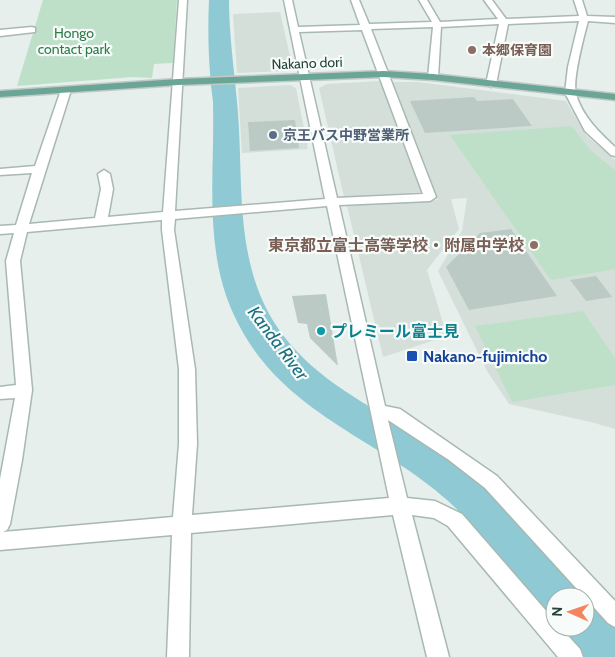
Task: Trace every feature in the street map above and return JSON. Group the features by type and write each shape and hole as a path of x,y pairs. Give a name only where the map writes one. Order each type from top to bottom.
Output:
{"main road":[{"name":"Nakano dori","path":"0,94 178,82 384,74 433,77 615,97"}],"street":[{"path":"178,657 182,525 188,444 187,369 168,230 184,0"},
{"path":"288,0 389,463 438,657"},
{"path":"0,230 332,202 430,197 355,0"},
{"path":"423,0 437,24 433,77"},
{"path":"488,0 504,22 491,84"},
{"path":"578,0 584,18 573,67 570,93 589,129 615,152"},
{"path":"295,30 584,18 615,20"},
{"path":"0,33 32,30"},
{"path":"0,524 14,460 24,390 13,261 20,229 66,90"},
{"path":"0,172 40,169"},
{"path":"101,222 107,189 104,174"},
{"path":"0,392 24,390"},
{"path":"378,413 394,414 492,482 615,616"},
{"path":"0,541 400,506 423,506 440,510 455,520 572,657"}],"shaded area":[{"path":"280,12 293,69 287,71 237,73 233,14"},
{"path":"380,81 422,192 344,197 319,88 327,84"},
{"name":"東京都立富士高等学校・附属中学校","path":"390,82 418,82 566,101 586,135 615,160 615,429 509,404 487,371 438,271 462,231 467,198 451,199 459,229 427,270 447,336 383,357 347,206 438,200"},
{"path":"290,85 296,88 308,149 242,153 238,88"}],"green space":[{"name":"Hongo contact park","path":"43,0 177,0 173,63 154,64 152,78 133,77 17,86"},
{"path":"572,126 590,150 615,170 615,269 551,280 450,135"},
{"path":"583,311 615,358 615,385 512,402 475,326"}],"building":[{"path":"474,97 477,101 513,99 532,126 425,133 410,101"},
{"name":"京王バス中野営業所","path":"295,120 299,148 250,151 248,122"},
{"name":"東京都立富士高等学校・附属中学校","path":"511,229 557,296 469,310 446,267 480,233"},
{"path":"596,276 612,297 586,301 570,280"},
{"name":"プレミール富士見","path":"326,294 338,366 310,338 307,324 298,323 292,296"}],"waterway":[{"name":"Kanda River","path":"219,0 221,72 225,102 227,210 234,265 241,290 251,314 271,345 294,371 347,412 433,465 462,486 556,587"},
{"name":"Kanda River","path":"595,632 615,655"}],"place":[{"name":"本郷保育園","path":"472,50"},
{"name":"京王バス中野営業所","path":"273,135"},
{"name":"東京都立富士高等学校・附属中学校","path":"534,245"},
{"name":"プレミール富士見","path":"321,331"},
{"name":"Nakano-fujimicho","path":"412,356"}]}
